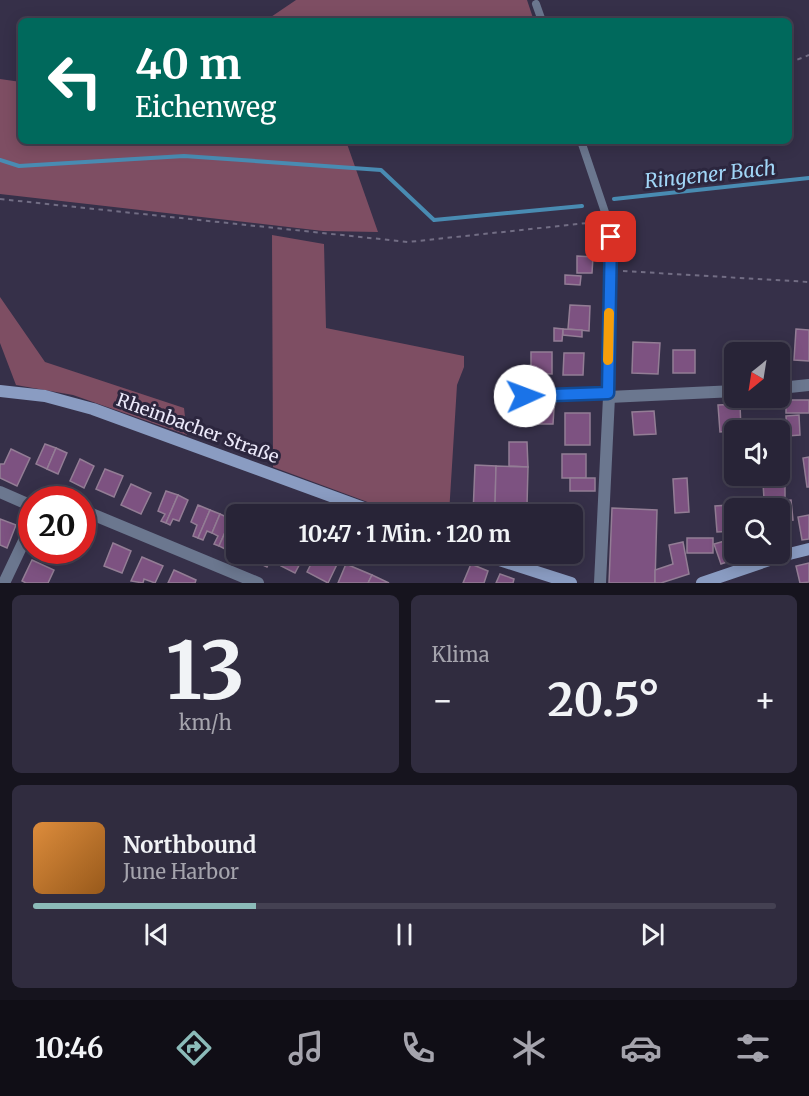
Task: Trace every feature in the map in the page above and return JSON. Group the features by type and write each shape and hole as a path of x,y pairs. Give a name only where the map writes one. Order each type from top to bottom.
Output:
{"main road":[{"name":"Rheinbacher Straße","path":"0,391 45,396 93,409 353,504"},
{"path":"702,583 781,556 809,549"},
{"path":"512,564 571,583"}],"street":[{"path":"600,583 608,395 611,237"},
{"path":"790,387 809,386"},
{"path":"608,395 724,391"},
{"path":"0,492 18,500"},
{"path":"96,516 258,583"},
{"path":"4,583 18,554"}],"lane":[{"path":"536,4 541,18"},
{"path":"582,144 608,221 611,237"},
{"path":"525,396 608,395"}],"path":[{"path":"792,62 809,55"},
{"path":"0,199 408,242 608,221"},
{"path":"610,270 809,282"}],"shaded area":[{"path":"296,0 527,0 533,18 269,18"},
{"path":"0,79 18,82 18,144 347,144 378,232 323,231 0,194"},
{"path":"272,235 324,244 326,328 464,356 464,367 457,385 450,504 373,504 273,467"},
{"path":"0,297 45,362 184,408 187,435 73,395 16,385 0,343"}],"building":[{"path":"577,256 593,257 592,273 577,273"},
{"path":"565,275 581,276 580,285 565,284"},
{"path":"570,305 590,306 589,331 568,329"},
{"path":"554,328 563,329 562,341 554,341"},
{"path":"563,329 582,330 582,337 563,335"},
{"path":"796,329 809,330 809,361 794,360"},
{"path":"633,342 660,343 658,374 632,373"},
{"path":"673,350 695,350 695,373 673,373"},
{"path":"531,352 552,352 552,374 531,373"},
{"path":"564,353 584,353 583,375 563,375"},
{"path":"790,400 809,400 809,413 786,413 786,408 790,408"},
{"path":"718,405 724,405 724,408 740,408 741,420 724,420 724,432 720,432"},
{"path":"539,407 554,408 553,424 539,424"},
{"path":"654,411 656,434 634,435 632,412"},
{"path":"565,413 590,413 590,445 565,445"},
{"path":"799,415 800,435 790,436 790,420 786,420 786,416"},
{"path":"509,442 527,442 528,467 509,466"},
{"path":"45,444 56,448 47,469 36,464"},
{"path":"56,448 67,453 58,474 47,469"},
{"path":"11,449 30,458 17,486 0,478 0,464 4,464"},
{"path":"562,454 586,454 586,478 562,478"},
{"path":"809,457 809,487 807,487 803,458"},
{"path":"80,459 94,466 85,486 70,481"},
{"path":"475,465 496,466 495,504 473,504"},
{"path":"496,466 528,467 527,504 495,504"},
{"path":"105,469 123,476 114,497 96,489"},
{"path":"570,478 595,478 595,491 570,491"},
{"path":"687,478 689,512 675,513 673,479"},
{"path":"131,484 151,493 141,514 121,505"},
{"path":"763,486 785,486 785,498 764,498"},
{"path":"166,491 178,495 166,523 161,521 165,514 158,511"},
{"path":"178,495 188,500 179,521 173,519 170,525 166,523"},
{"path":"790,500 793,520 790,520"},
{"path":"198,505 210,510 198,538 193,536 197,525 191,522"},
{"path":"724,505 724,532 717,532 715,506"},
{"path":"612,508 657,510 655,583 609,583"},
{"path":"210,510 220,514 212,533 207,531 203,540 198,538"},
{"path":"220,514 226,517 226,530 219,546 214,544 218,536 212,533"},
{"path":"809,515 809,539 802,540 798,517"},
{"path":"0,519 16,525 7,548 0,545"},
{"path":"226,530 226,547 225,549 219,546"},
{"path":"687,538 713,538 713,553 687,553"},
{"path":"724,541 724,563 721,564 714,544"},
{"path":"683,542 689,574 655,583 655,570 673,564 669,545"},
{"path":"113,543 131,551 122,573 104,566"},
{"path":"142,557 163,566 155,583 144,579 143,583 131,581"},
{"path":"809,563 809,582 800,583 796,566"},
{"path":"30,564 41,564 54,570 48,583 22,581"},
{"path":"282,564 300,564 295,573 281,566"},
{"path":"311,564 337,564 328,583 307,572"},
{"path":"346,564 372,575 368,583 338,583"},
{"path":"471,564 488,571 484,583 463,583"},
{"path":"174,570 196,580 195,583 168,583"},
{"path":"500,574 514,579 513,583 496,583"},
{"path":"372,575 389,583 368,583"}],"waterway":[{"name":"Ringener Bach","path":"0,160 19,166 184,156 381,170 434,220 582,206"},
{"name":"Ringener Bach","path":"614,199 809,178"}],"slow traffic":[{"path":"608,360 609,313"}],"route":[{"path":"525,396 608,393 611,237"}]}
